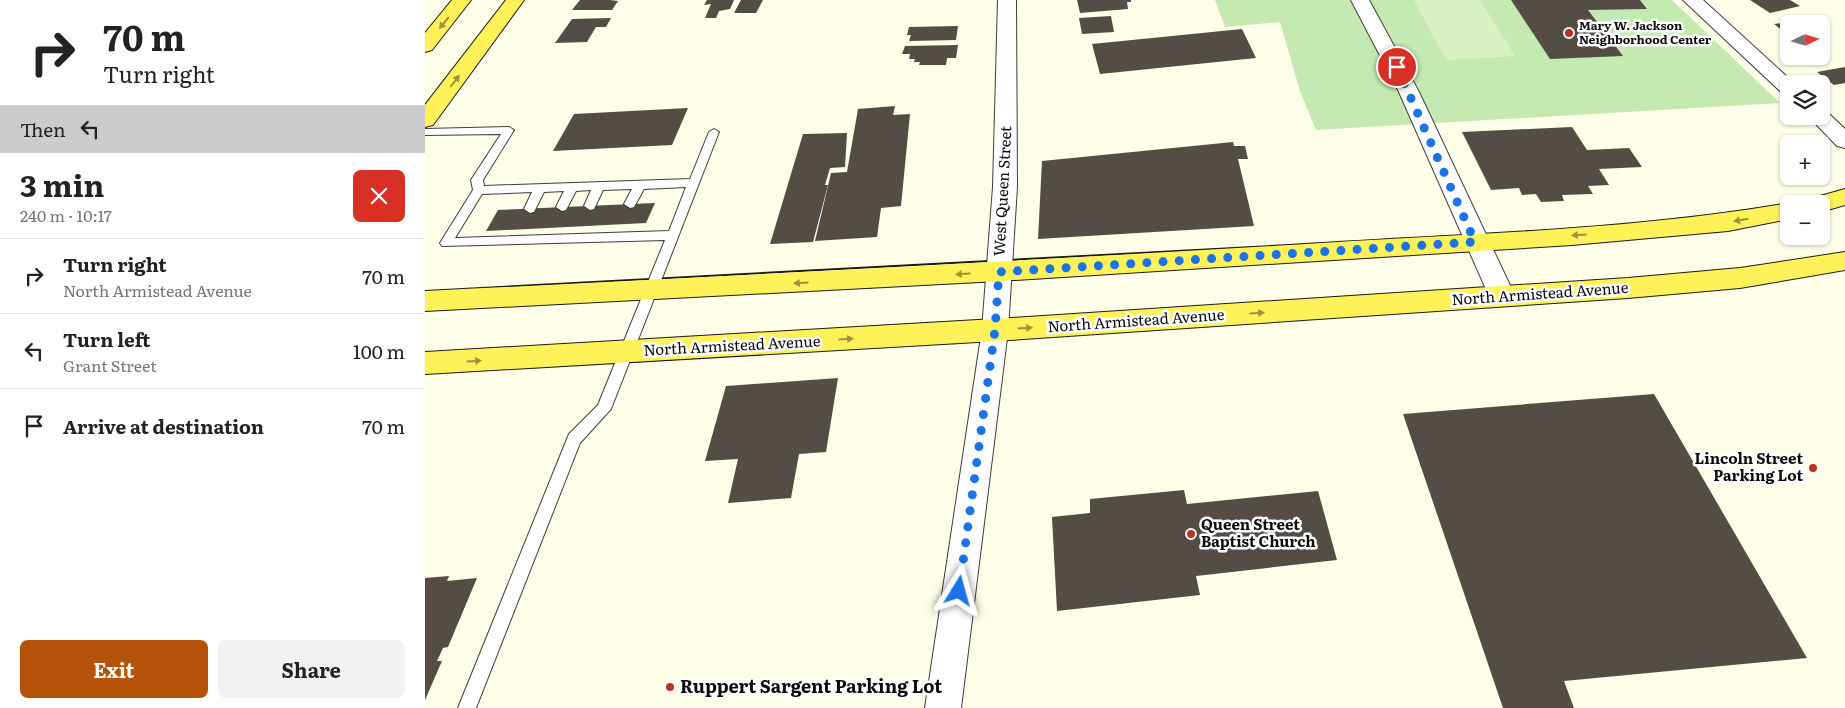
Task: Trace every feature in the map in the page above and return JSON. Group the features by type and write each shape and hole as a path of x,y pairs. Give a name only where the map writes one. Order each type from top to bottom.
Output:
{"main road":[{"path":"425,46 462,0"},
{"path":"425,120 515,0"},
{"path":"1830,201 1845,197"},
{"path":"425,302 651,292 1475,242 1668,229 1728,222 1780,213"},
{"name":"North Armistead Avenue","path":"425,363 995,330 1730,280 1845,261"}],"street":[{"name":"West Queen Street","path":"943,708 995,330 1005,186 1007,0"},
{"path":"1359,0 1409,92 1475,242 1502,296"},
{"path":"1692,0 1780,81"},
{"path":"1828,125 1845,141"}],"lane":[{"path":"425,132 509,130 477,180 479,190 446,243 674,235"},
{"path":"467,708 574,439 605,409 714,132"},
{"path":"479,190 694,183"},
{"path":"631,204 640,185"},
{"path":"590,206 599,186"},
{"path":"562,207 572,187"},
{"path":"530,209 539,189"},
{"path":"614,237 620,225"},
{"path":"575,239 581,226"},
{"path":"546,240 552,228"},
{"path":"511,242 518,229"}],"green space":[{"path":"1215,0 1672,0 1780,103 1316,130 1300,91 1280,22 1225,27"},
{"path":"1414,0 1480,0 1515,56 1446,60"}],"building":[{"path":"580,0 618,1 612,10 572,10"},
{"path":"707,0 734,0 730,9 719,11 716,18 705,18 711,4 704,5"},
{"path":"741,0 763,0 756,13 734,13"},
{"path":"1077,0 1131,0 1131,2 1127,2 1128,9 1080,13"},
{"name":"Mary W. Jackson Neighborhood Center","path":"1511,0 1640,0 1647,9 1588,10 1623,56 1550,59"},
{"path":"1750,0 1790,0 1800,6 1770,13"},
{"path":"1111,16 1114,32 1082,34 1079,18"},
{"path":"611,18 606,27 596,27 587,42 555,43 572,19"},
{"path":"1780,23 1780,29 1774,24"},
{"path":"958,26 956,40 909,41 911,35 907,35 909,27"},
{"path":"1242,29 1256,58 1100,74 1092,44"},
{"path":"958,45 956,58 947,58 946,65 919,65 920,62 914,62 915,59 909,59 910,54 902,54 905,46"},
{"path":"1845,67 1845,83 1834,85 1830,82 1830,75 1821,75 1817,72"},
{"path":"895,106 893,115 910,114 901,206 881,208 877,237 815,241 831,173 847,172 858,109"},
{"path":"688,108 672,145 553,151 574,114"},
{"path":"1572,127 1587,150 1629,148 1642,167 1599,169 1609,185 1588,186 1593,194 1562,195 1564,201 1541,202 1536,194 1522,195 1519,188 1491,190 1462,132"},
{"path":"847,133 845,167 830,168 825,185 828,185 813,242 770,244 803,134"},
{"path":"1233,142 1234,146 1245,146 1248,159 1238,159 1254,226 1038,239 1042,161"},
{"path":"655,203 646,223 486,231 498,210"},
{"path":"838,378 826,452 799,454 791,498 728,503 738,459 705,461 726,386"},
{"path":"1654,394 1807,658 1564,681 1574,708 1503,708 1403,414"},
{"name":"Queen Street Baptist Church","path":"1184,490 1187,504 1318,491 1337,560 1196,576 1200,595 1057,611 1052,517 1090,513 1090,499"},
{"path":"449,576 447,581 477,578 448,647 443,648 437,661 442,661 425,700 425,578"}],"place":[{"name":"Mary W. Jackson Neighborhood Center","path":"1569,33"},
{"name":"Lincoln Street Parking Lot","path":"1813,468"},
{"name":"Queen Street Baptist Church","path":"1191,534"},
{"name":"Ruppert Sargent Parking Lot","path":"670,687"}],"route":[{"path":"959,591 995,330 999,272 1475,242 1397,67"}]}
